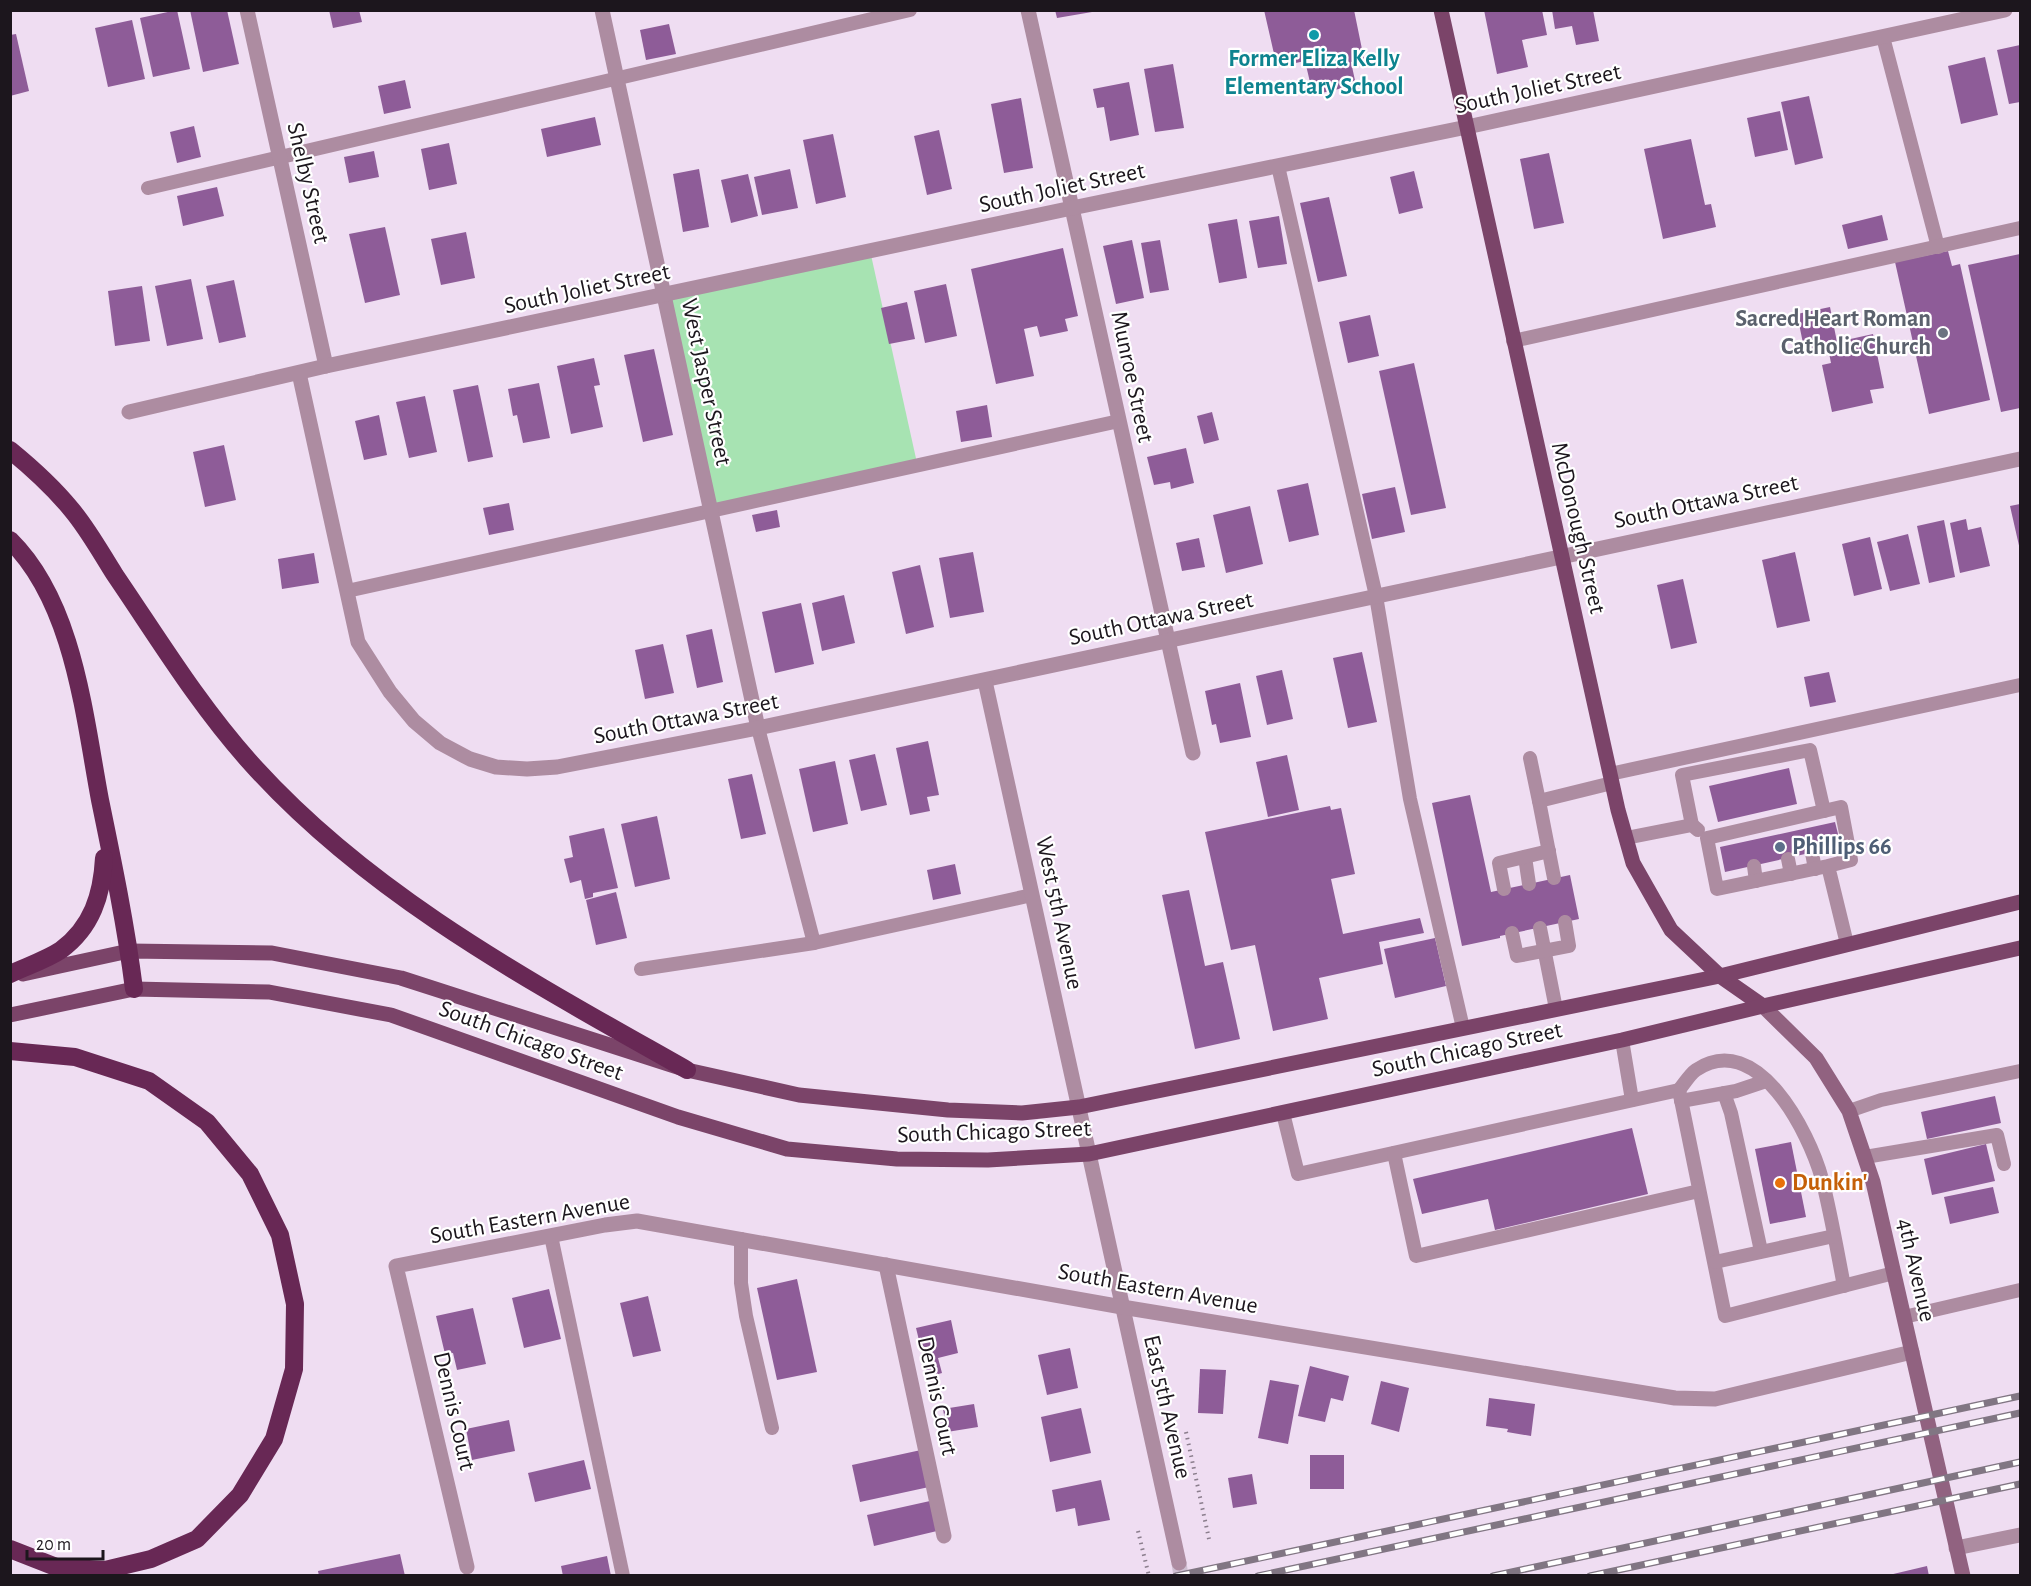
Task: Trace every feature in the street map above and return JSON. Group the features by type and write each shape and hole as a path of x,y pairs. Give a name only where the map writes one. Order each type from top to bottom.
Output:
{"highway":[{"path":"10,450 36,471 72,509 197,697 249,762 302,815 423,913 534,984 687,1070"},
{"path":"10,540 20,549 39,575 55,606 66,638 106,829 134,989"},
{"path":"10,976 60,951 79,934 93,914 103,883 106,829"},
{"path":"10,1051 75,1057 149,1081 207,1122 250,1174 280,1235 295,1304 294,1369 274,1438 240,1495 197,1539 151,1559 105,1570 57,1567 10,1549"}],"main road":[{"name":"McDonough Street","path":"1441,10 1611,779 1633,863 1671,930 1720,975 1763,1006"},
{"name":"South Chicago Street","path":"10,976 129,951 272,954 401,978 687,1070 799,1095 937,1109 1022,1113 1079,1107 1720,975 2020,902"},
{"name":"South Chicago Street","path":"10,1015 134,989 269,992 391,1015 678,1117 787,1149 897,1159 988,1160 1089,1154 1622,1040 2020,948"}],"street":[{"name":"Shelby Street","path":"247,10 326,366"},
{"name":"West Jasper Street","path":"602,10 758,728"},
{"name":"Munroe Street","path":"1028,10 1193,753"},
{"name":"South Joliet Street","path":"129,412 326,366 1467,127 2005,10"},
{"path":"299,373 347,591"},
{"name":"South Ottawa Street","path":"347,591 358,642 390,692 414,721 440,743 470,759 496,767 527,769 556,767 985,681 2020,459"},
{"name":"West 5th Avenue","path":"985,681 1089,1154"},
{"name":"4th Avenue","path":"1763,1006 1816,1058 1849,1111 1873,1182 1963,1575"},
{"name":"East 5th Avenue","path":"1089,1154 1179,1563"},
{"name":"South Eastern Avenue","path":"396,1266 637,1221 1122,1307 1675,1398 1715,1399 1912,1352"},
{"name":"Dennis Court","path":"886,1265 944,1536"},
{"name":"Dennis Court","path":"396,1266 468,1567"},
{"path":"1956,1548 2020,1535"}],"lane":[{"path":"148,188 910,10"},
{"path":"1883,37 1938,247"},
{"path":"1278,166 1376,596 1410,799 1463,1028"},
{"path":"1513,341 2020,228"},
{"path":"347,591 1119,421"},
{"path":"1539,801 1611,779 2020,685"},
{"path":"758,728 813,943"},
{"path":"1707,838 1748,834 1782,827 1806,821 1824,811 1841,807 1851,860 1717,889 1707,838 1692,825 1682,775 1810,750 1824,811"},
{"path":"1530,758 1554,879"},
{"path":"1626,838 1692,825"},
{"path":"1504,889 1499,863 1549,851"},
{"path":"1812,853 1822,867 1848,944"},
{"path":"1525,857 1529,884"},
{"path":"1788,859 1791,874"},
{"path":"1754,866 1756,881"},
{"path":"641,969 813,943 1032,895"},
{"path":"1512,933 1517,956 1569,946 1564,922"},
{"path":"1540,928 1556,1009"},
{"path":"1622,1040 1632,1100"},
{"path":"1844,1286 1821,1177 1805,1135 1780,1094 1755,1069 1738,1062 1718,1060 1695,1070 1680,1096 1725,1316 1894,1274"},
{"path":"1849,1111 1881,1100 2020,1071"},
{"path":"1283,1113 1298,1174 1632,1100 1724,1093 1766,1081"},
{"path":"1724,1093 1731,1113 1761,1251"},
{"path":"1865,1157 1996,1135 2004,1164"},
{"path":"1394,1153 1416,1256 1700,1191"},
{"path":"551,1236 623,1575"},
{"path":"1714,1262 1834,1236"},
{"path":"741,1239 741,1283 746,1316 772,1428"},
{"path":"1904,1317 2020,1290"}],"path":[{"path":"1186,1432 1209,1539"},
{"path":"1138,1531 1149,1575"}],"green space":[{"path":"871,255 917,463 713,508 667,298"}],"building":[{"path":"177,10 190,69 153,77 140,18"},
{"path":"190,10 227,10 239,64 203,72"},
{"path":"329,10 359,10 362,22 333,28"},
{"path":"1055,10 1092,10 1092,12 1057,18"},
{"name":"Former Eliza Kelly Elementary School","path":"1264,10 1354,10 1364,59 1351,62 1356,85 1313,95 1305,61 1277,67"},
{"path":"1484,10 1542,10 1547,35 1522,40 1528,67 1497,74"},
{"path":"1552,10 1593,10 1599,41 1576,45 1572,26 1555,29"},
{"path":"132,20 145,79 108,87 95,28"},
{"path":"669,24 676,54 646,60 640,30"},
{"path":"16,34 29,91 10,96 10,35"},
{"path":"2020,45 2020,102 2009,104 1997,50"},
{"path":"1985,57 1998,115 1961,124 1948,66"},
{"path":"1173,64 1184,128 1155,132 1144,69"},
{"path":"405,80 411,108 384,114 378,86"},
{"path":"1129,82 1139,135 1110,141 1104,107 1097,108 1093,89"},
{"path":"1809,96 1823,158 1795,165 1781,102"},
{"path":"1021,98 1033,168 1004,173 991,104"},
{"path":"1780,111 1788,150 1755,157 1747,118"},
{"path":"595,117 601,145 547,157 541,129"},
{"path":"194,126 201,157 177,163 170,132"},
{"path":"939,130 952,189 927,195 914,136"},
{"path":"833,134 846,197 816,204 803,140"},
{"path":"1691,139 1705,205 1711,204 1716,227 1663,239 1644,149"},
{"path":"449,143 457,184 429,190 421,149"},
{"path":"374,151 379,177 349,183 344,157"},
{"path":"1549,153 1564,223 1534,229 1520,159"},
{"path":"699,169 709,227 683,232 673,174"},
{"path":"790,169 798,208 762,215 754,177"},
{"path":"1414,171 1423,208 1399,214 1390,177"},
{"path":"748,174 758,216 731,223 721,180"},
{"path":"217,187 224,216 183,226 177,196"},
{"path":"1329,197 1347,276 1318,282 1300,203"},
{"path":"1882,215 1888,240 1848,249 1842,225"},
{"path":"1279,216 1287,264 1258,268 1249,221"},
{"path":"1237,219 1247,278 1219,283 1208,224"},
{"path":"385,227 400,295 365,303 349,234"},
{"path":"466,232 475,278 441,285 431,239"},
{"path":"1132,240 1144,298 1116,304 1103,246"},
{"path":"1160,240 1169,290 1150,293 1141,243"},
{"path":"1063,248 1078,316 1065,319 1068,331 1040,337 1037,326 1024,329 1034,376 996,384 971,269"},
{"name":"Sacred Heart Roman Catholic Church","path":"1948,251 1952,266 1960,264 1990,400 1929,414 1895,262"},
{"path":"2020,254 2020,408 2001,412 1968,265"},
{"path":"191,279 203,339 167,346 155,286"},
{"path":"234,280 246,337 219,343 206,286"},
{"path":"946,284 957,336 925,343 914,291"},
{"path":"142,286 150,341 115,346 108,291"},
{"path":"907,302 915,339 889,344 881,308"},
{"path":"1830,307 1837,342 1873,334 1884,388 1870,390 1873,403 1832,412 1822,365 1831,363 1828,348 1805,353 1797,314"},
{"path":"1370,315 1379,356 1348,363 1339,322"},
{"path":"654,349 673,435 643,442 624,355"},
{"path":"594,358 600,385 594,386 603,427 571,434 557,366"},
{"path":"1414,363 1446,508 1411,515 1379,371"},
{"path":"539,383 550,438 523,443 517,415 513,416 508,389"},
{"path":"478,385 493,457 468,462 453,390"},
{"path":"425,396 437,452 409,458 396,402"},
{"path":"987,405 992,437 961,442 956,411"},
{"path":"1212,412 1219,440 1204,444 1197,416"},
{"path":"379,415 387,455 364,460 355,421"},
{"path":"224,445 236,500 205,507 193,452"},
{"path":"1186,448 1194,483 1171,489 1170,482 1154,485 1147,457"},
{"path":"1308,483 1319,535 1289,542 1277,490"},
{"path":"1395,487 1405,532 1372,539 1362,494"},
{"path":"509,503 514,530 489,535 483,508"},
{"path":"2020,504 2020,550 2010,506"},
{"path":"1250,506 1263,564 1226,573 1213,515"},
{"path":"777,510 780,527 756,532 752,515"},
{"path":"1966,519 1968,530 1981,527 1990,566 1960,573 1950,523"},
{"path":"1944,520 1955,577 1929,583 1917,526"},
{"path":"1908,534 1920,584 1890,591 1877,542"},
{"path":"1870,537 1882,589 1854,596 1842,544"},
{"path":"1199,538 1205,567 1182,571 1176,543"},
{"path":"973,552 984,612 950,618 939,558"},
{"path":"1795,552 1810,621 1777,628 1762,560"},
{"path":"314,553 319,583 282,589 278,559"},
{"path":"920,565 934,627 906,634 892,572"},
{"path":"1683,579 1697,643 1671,649 1657,585"},
{"path":"844,595 855,643 822,651 812,603"},
{"path":"801,603 814,664 775,673 762,612"},
{"path":"712,629 723,682 697,688 686,635"},
{"path":"663,644 674,693 645,699 635,650"},
{"path":"1362,652 1377,722 1348,728 1333,658"},
{"path":"1282,670 1293,719 1267,725 1256,676"},
{"path":"1829,672 1836,702 1810,707 1804,677"},
{"path":"1240,683 1251,737 1220,743 1216,724 1212,725 1205,691"},
{"path":"928,741 939,795 927,797 930,811 910,815 896,748"},
{"path":"875,754 887,805 861,811 849,760"},
{"path":"1287,755 1299,810 1268,817 1256,762"},
{"path":"835,761 848,824 813,832 799,769"},
{"path":"1789,768 1797,804 1718,822 1709,786"},
{"path":"752,774 766,834 741,839 728,779"},
{"path":"1470,795 1491,892 1570,875 1579,919 1462,946 1432,803"},
{"path":"1330,806 1331,810 1341,808 1355,874 1331,879 1343,934 1420,918 1424,933 1379,942 1383,964 1319,978 1328,1019 1273,1031 1255,945 1231,950 1205,832"},
{"path":"657,816 670,879 635,887 621,824"},
{"name":"Phillips 66","path":"1835,822 1841,846 1725,872 1720,847"},
{"path":"604,828 618,888 593,893 593,897 585,899 581,880 570,883 564,859 573,857 569,836"},
{"path":"955,864 961,894 933,900 927,870"},
{"path":"1189,890 1205,966 1223,962 1240,1039 1195,1049 1162,895"},
{"path":"616,892 627,938 596,945 586,900"},
{"path":"1435,938 1446,986 1395,998 1384,949"},
{"path":"1995,1096 2001,1123 1927,1139 1921,1112"},
{"path":"1632,1128 1648,1194 1495,1230 1488,1199 1422,1214 1413,1179"},
{"name":"Dunkin'","path":"1791,1142 1806,1217 1770,1224 1755,1149"},
{"path":"1986,1144 1995,1181 1932,1195 1924,1159"},
{"path":"1993,1187 1999,1213 1950,1224 1944,1197"},
{"path":"797,1279 817,1372 777,1380 757,1288"},
{"path":"549,1289 561,1339 524,1348 512,1298"},
{"path":"648,1296 661,1351 633,1357 620,1303"},
{"path":"473,1308 486,1364 457,1370 453,1353 445,1354 436,1316"},
{"path":"951,1320 958,1353 938,1358 942,1373 928,1377 916,1328"},
{"path":"1070,1348 1078,1388 1047,1395 1038,1355"},
{"path":"1310,1366 1349,1376 1343,1401 1331,1398 1325,1422 1298,1416"},
{"path":"1200,1369 1226,1370 1223,1414 1198,1413"},
{"path":"1270,1380 1299,1385 1288,1444 1258,1438"},
{"path":"1381,1381 1409,1388 1399,1432 1371,1424"},
{"path":"1489,1398 1535,1404 1531,1436 1507,1432 1508,1429 1486,1426"},
{"path":"974,1404 978,1427 947,1432 943,1409"},
{"path":"1081,1408 1091,1453 1050,1462 1041,1417"},
{"path":"509,1420 515,1451 472,1460 466,1429"},
{"path":"921,1450 929,1487 860,1502 852,1465"},
{"path":"1310,1455 1344,1455 1344,1489 1310,1489"},
{"path":"584,1460 591,1489 535,1502 528,1473"},
{"path":"1252,1474 1257,1504 1233,1508 1228,1478"},
{"path":"1101,1480 1110,1520 1078,1526 1075,1508 1056,1512 1052,1490"},
{"path":"930,1501 937,1531 874,1546 867,1515"},
{"path":"400,1554 405,1576 319,1576 318,1571"},
{"path":"607,1556 611,1576 563,1576 561,1566"},
{"path":"1927,1566 1929,1576 1889,1576 1889,1575"}],"tunnel":[{"path":"1179,1563 1181,1576"}],"railway":[{"path":"1176,1576 2020,1396"},
{"path":"1258,1576 2020,1413"},
{"path":"1493,1576 2020,1462"},
{"path":"1590,1576 2020,1484"}],"place":[{"name":"Former Eliza Kelly Elementary School","path":"1314,35"},
{"name":"Sacred Heart Roman Catholic Church","path":"1943,333"},
{"name":"Phillips 66","path":"1780,847"},
{"name":"Dunkin'","path":"1780,1183"}]}
